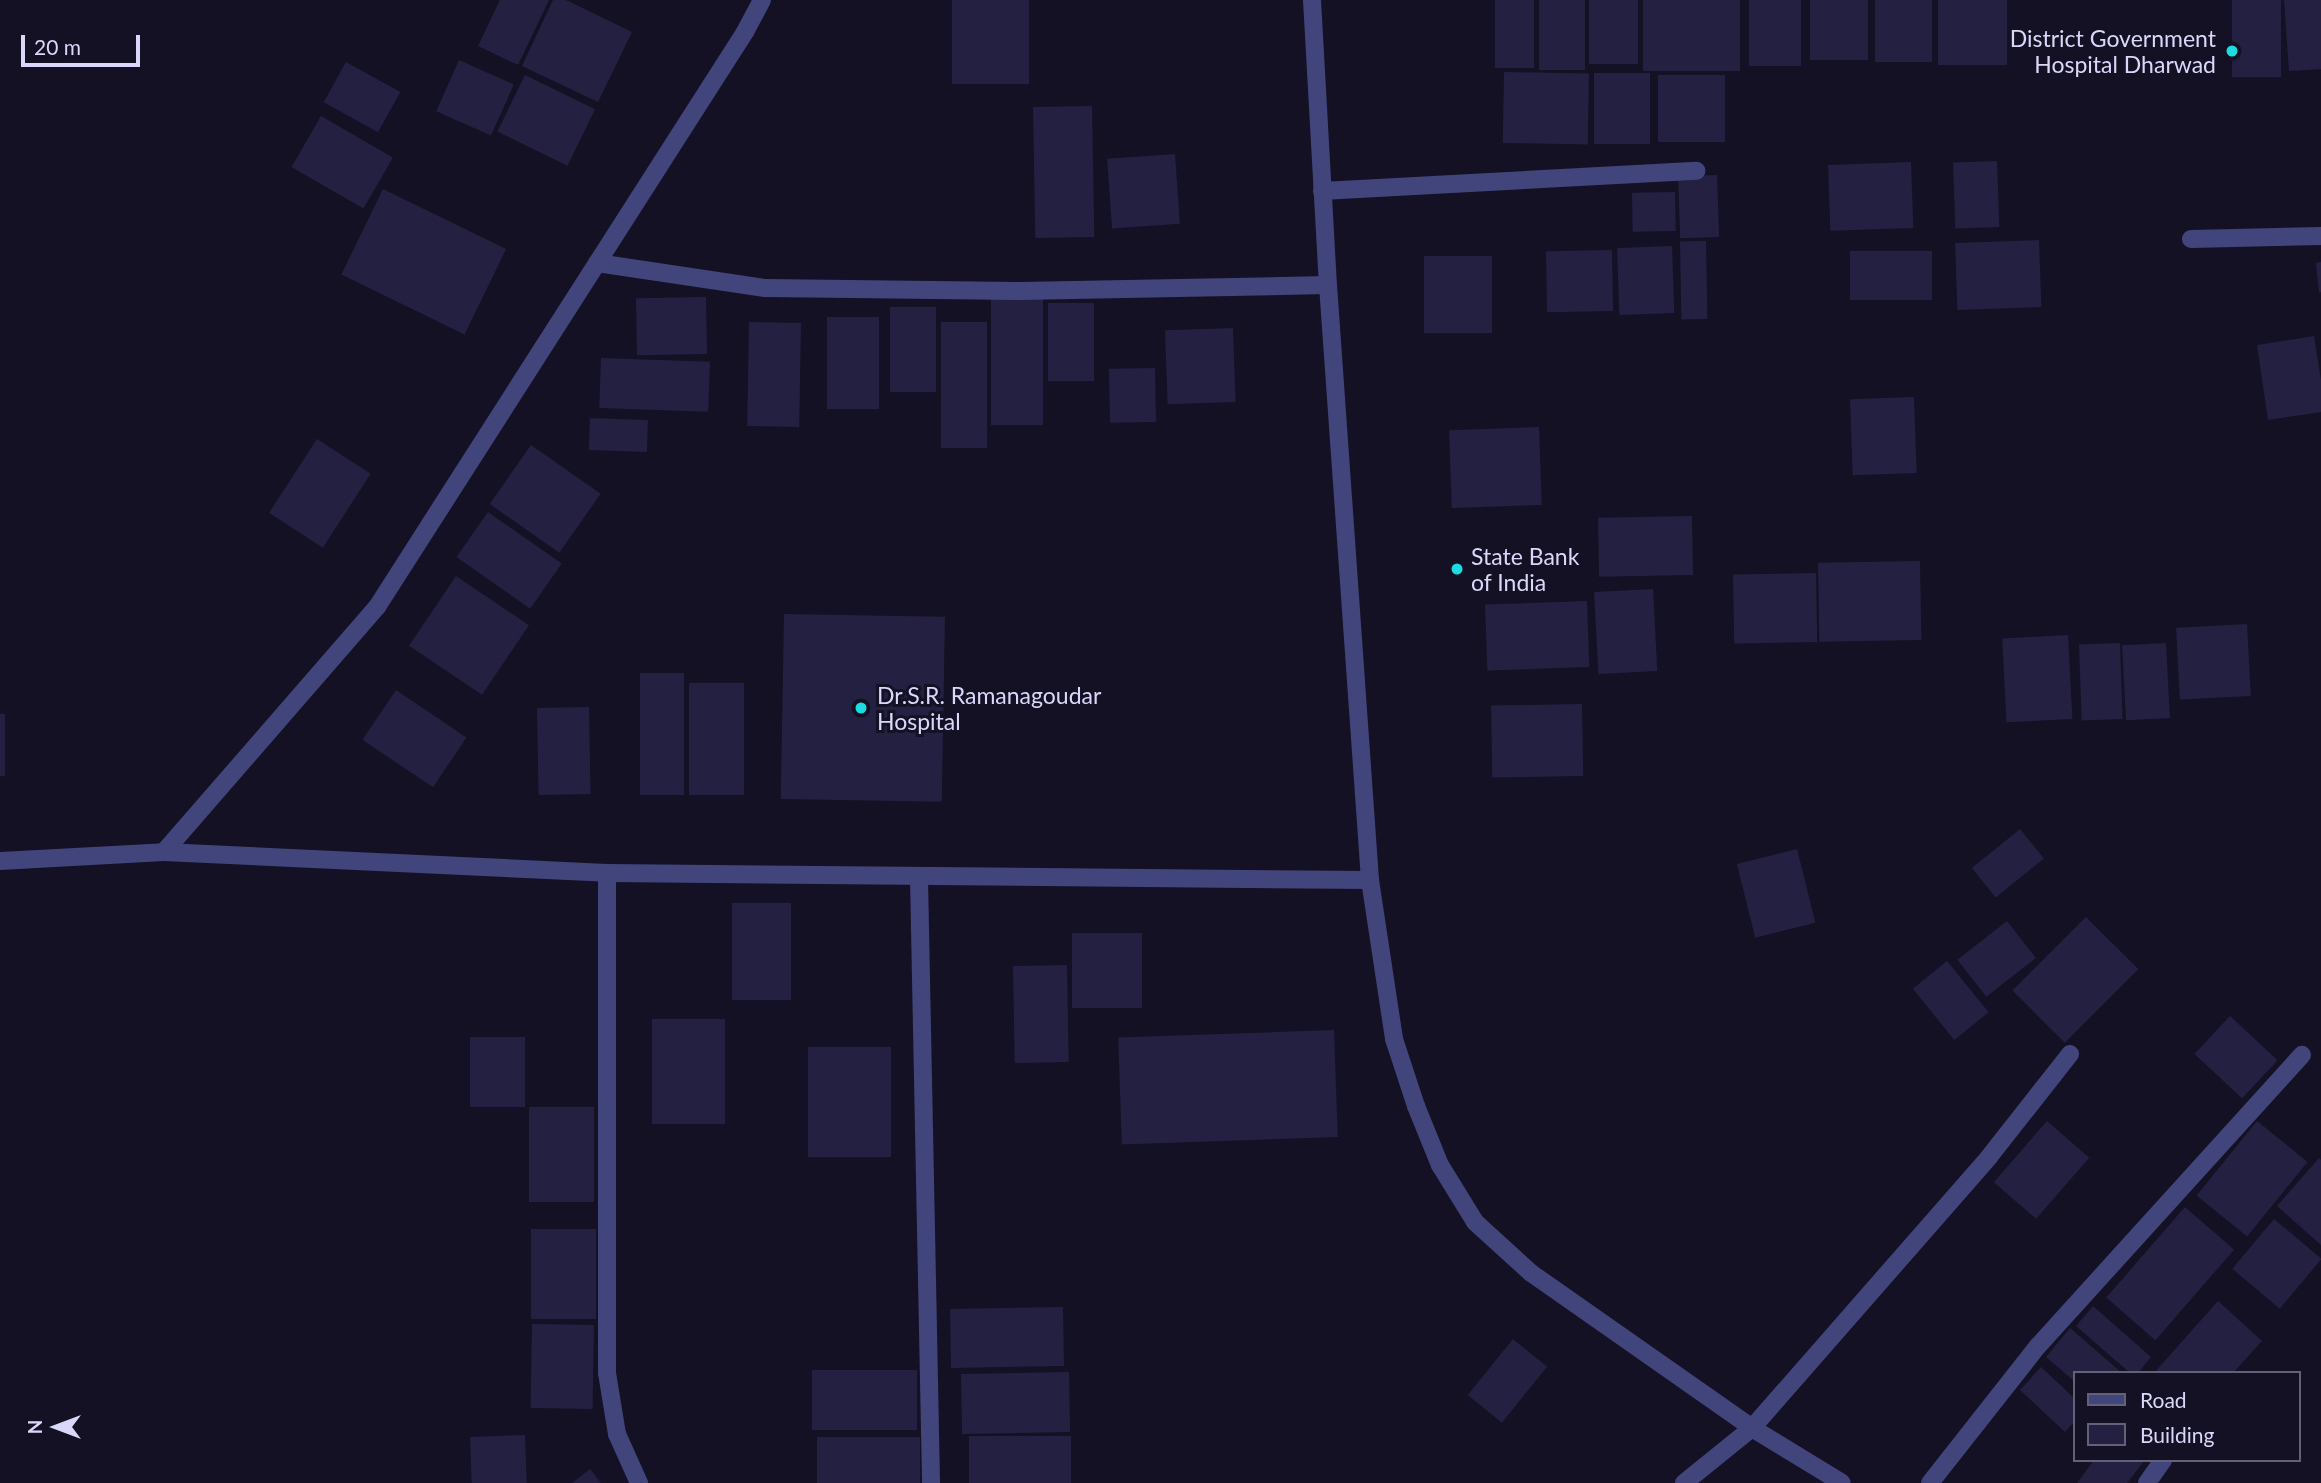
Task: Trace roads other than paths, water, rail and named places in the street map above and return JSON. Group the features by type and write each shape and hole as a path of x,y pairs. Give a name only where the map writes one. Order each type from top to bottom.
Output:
{"street":[{"path":"164,852 377,607 745,32 762,0"},
{"path":"1312,0 1328,285 1370,880 1394,1039 1440,1166 1475,1222 1531,1273 1752,1428 1842,1483"},
{"path":"1322,191 1696,171"},
{"path":"2191,239 2321,236"},
{"path":"597,263 765,288 1020,291 1328,285"},
{"path":"0,861 164,852 607,873 919,878 1370,880"},
{"path":"607,873 607,1373 617,1434 639,1483"},
{"path":"919,878 931,1483"},
{"path":"1684,1483 1752,1428 1989,1157 2070,1054"},
{"path":"1930,1483 2038,1346 2302,1055"},
{"path":"2147,1483 2162,1462"}],"place":[{"name":"District Government Hospital Dharwad","path":"2232,51"},
{"name":"State Bank of India","path":"1457,569"},
{"name":"Dr.S.R. Ramanagoudar Hospital","path":"861,708"}]}
